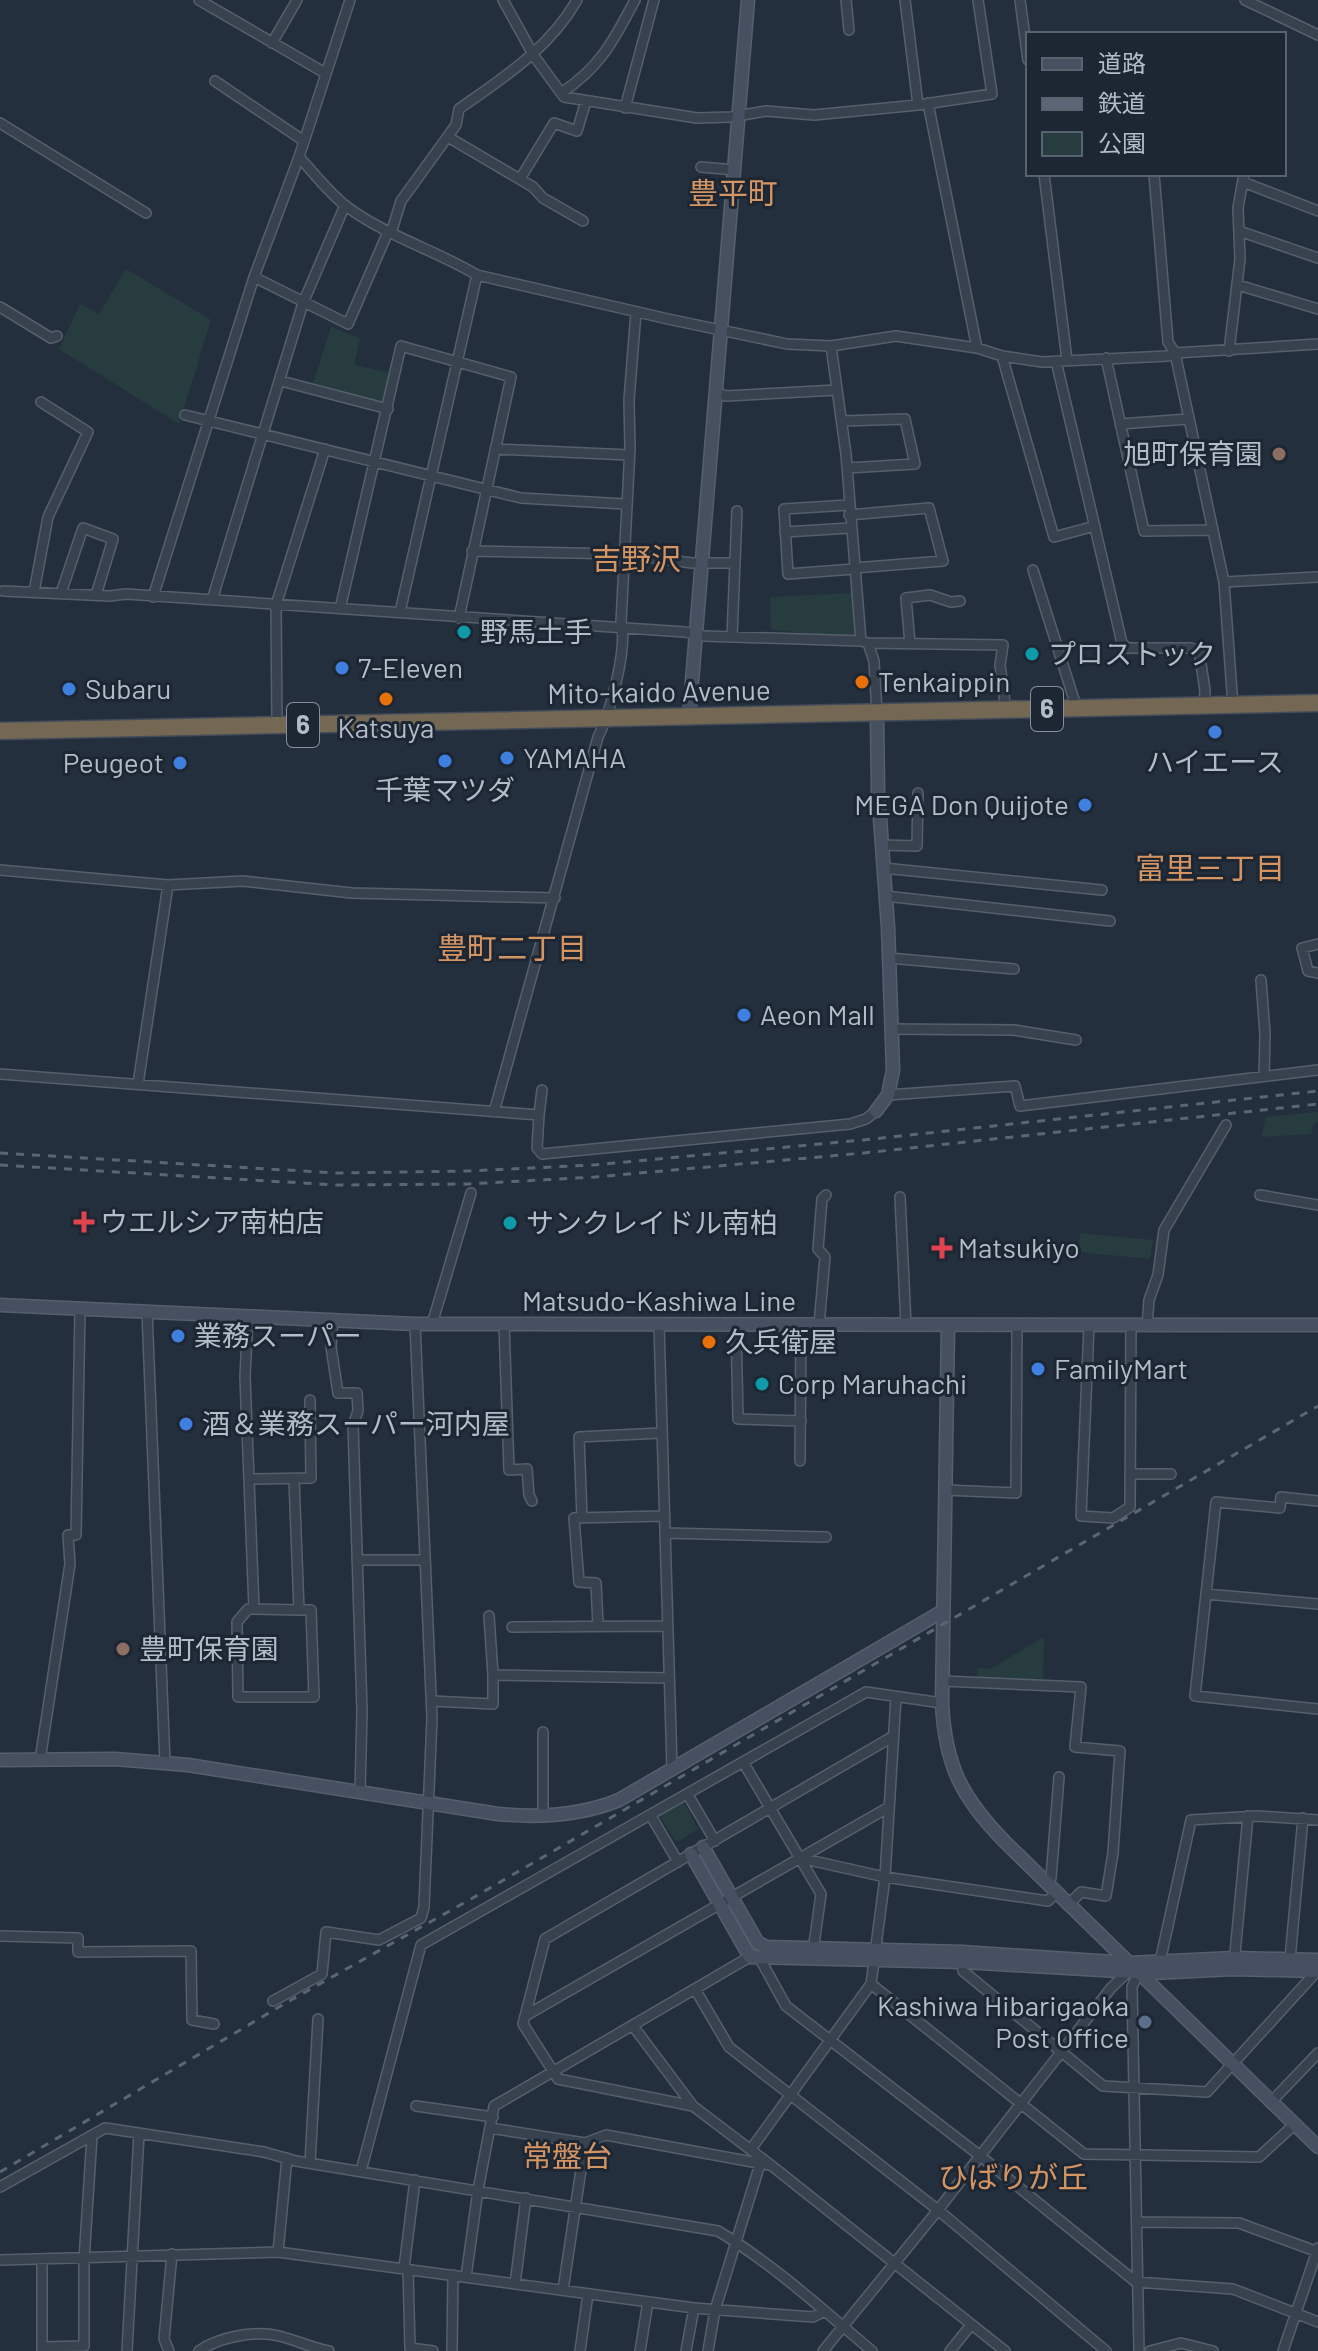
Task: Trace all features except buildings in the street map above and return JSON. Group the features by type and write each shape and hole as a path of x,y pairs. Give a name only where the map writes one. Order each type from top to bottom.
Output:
{"highway":[{"name":"Mito-kaido Avenue","path":"0,731 1318,704"}],"street":[{"path":"199,0 211,3 325,73"},
{"path":"272,43 297,0"},
{"path":"153,597 254,277 299,157 350,0"},
{"path":"503,0 534,56 564,97 697,118 766,111 814,115 992,94 978,0"},
{"path":"254,277 348,324 401,201 456,125 459,109 534,56 567,18 577,0"},
{"path":"561,93 585,78 614,40 635,0"},
{"path":"625,108 654,0"},
{"path":"689,718 748,0"},
{"path":"846,0 849,30"},
{"path":"905,0 923,104 977,348"},
{"path":"1020,0 1026,45"},
{"path":"1245,0 1318,35"},
{"path":"215,81 304,141"},
{"path":"520,179 554,123 577,131 586,101"},
{"path":"0,123 146,213"},
{"path":"448,137 533,187 543,198 583,221"},
{"path":"299,157 345,205 389,233 450,259 477,275 787,344 831,346 896,336 977,348 1025,361 1168,356 1175,353 1318,344"},
{"path":"701,167 735,170"},
{"path":"1044,176 1062,361 1122,643 1127,648 1191,648 1199,651 1205,690 1204,706"},
{"path":"1154,176 1168,342 1175,353 1224,582 1233,706"},
{"path":"1229,351 1238,285 1238,208 1244,178 1318,211"},
{"path":"212,600 303,303 345,205"},
{"path":"1239,231 1318,258"},
{"path":"400,612 477,275"},
{"path":"1238,285 1318,309"},
{"path":"0,307 51,338 57,336"},
{"path":"494,1112 623,646 629,400 636,312"},
{"path":"340,609 401,346 511,377 459,618"},
{"path":"542,1090 537,1148 542,1154 850,1124 866,1119 888,1095 893,1070 892,1029 874,661 864,642 854,569 847,468 831,346"},
{"path":"1002,356 1054,537 1095,526"},
{"path":"1106,358 1144,531 1213,530"},
{"path":"281,381 388,409"},
{"path":"717,393 726,396 837,390"},
{"path":"34,592 48,517 88,432 41,402"},
{"path":"185,415 521,498 625,504"},
{"path":"842,421 905,419 915,464 847,468"},
{"path":"1120,424 1188,419"},
{"path":"277,725 276,605 325,449"},
{"path":"495,449 629,455"},
{"path":"929,508 943,561 788,574 784,509 849,510 929,508"},
{"path":"732,637 737,511"},
{"path":"61,593 83,528 113,539 96,595"},
{"path":"785,532 850,528"},
{"path":"472,551 624,554 700,563 734,563"},
{"path":"1033,570 1077,709"},
{"path":"1224,582 1318,577"},
{"path":"3,591 126,594 732,637 1003,645 1000,665 1006,710"},
{"path":"910,644 906,598 930,595 951,602 960,601"},
{"path":"882,845 917,846 918,793"},
{"path":"883,868 1102,890"},
{"path":"0,870 168,885 243,881 352,893 555,898"},
{"path":"138,1084 168,885"},
{"path":"885,896 1110,921"},
{"path":"1318,944 1302,948 1308,971 1318,973"},
{"path":"889,958 1014,969"},
{"path":"1261,980 1264,1076"},
{"path":"892,1029 1014,1030 1076,1040"},
{"path":"888,1095 1015,1086 1020,1106 1318,1070"},
{"path":"0,1074 539,1115"},
{"path":"1147,1326 1149,1300 1158,1275 1164,1230 1226,1125"},
{"path":"432,1324 471,1193"},
{"path":"819,1325 825,1257 818,1249 822,1199 826,1195"},
{"path":"1260,1195 1318,1205"},
{"path":"900,1197 906,1325"},
{"name":"Matsudo-Kashiwa Line","path":"0,1305 415,1324 1318,1325"},
{"path":"40,1760 70,1564 68,1535 76,1535 80,1309"},
{"path":"147,1311 165,1763"},
{"path":"248,1316 245,1377 254,1609"},
{"path":"333,1320 331,1347 338,1393 357,1393 358,1411 353,1425 362,1711 360,1793"},
{"path":"273,2001 322,1974 326,1932 379,1940 421,1918 432,1701 415,1324"},
{"path":"504,1324 509,1470 527,1469 532,1501"},
{"path":"659,1325 672,1768"},
{"path":"736,1325 738,1419 801,1421"},
{"path":"800,1461 801,1325"},
{"path":"945,1490 1016,1493 1017,1325"},
{"path":"1089,1325 1081,1516 1113,1518 1130,1507 1131,1326"},
{"path":"948,1326 942,1703 947,1751 961,1789 985,1822 1132,1968 1317,2142"},
{"path":"249,1479 311,1478 310,1400"},
{"path":"582,1518 579,1437 661,1433"},
{"path":"1130,1474 1171,1474"},
{"path":"294,1479 299,1610"},
{"path":"1318,1501 1281,1497 1280,1508 1216,1502 1195,1696 1318,1709"},
{"path":"598,1626 596,1583 579,1582 574,1518 664,1516"},
{"path":"666,1533 826,1537"},
{"path":"357,1560 424,1560"},
{"path":"1206,1594 1318,1604"},
{"path":"248,1609 254,1609 311,1610 314,1697 238,1697 237,1622 248,1609"},
{"path":"0,1760 115,1759 165,1763 498,1814 569,1814 605,1806 943,1611"},
{"path":"432,1701 493,1704 489,1616"},
{"path":"512,1627 666,1626"},
{"path":"493,1675 668,1678"},
{"path":"942,1681 1081,1687 1075,1747 1120,1751 1113,1853 1106,1896 1081,1892 1069,1904"},
{"path":"361,2171 421,1945 866,1692 942,1703"},
{"path":"751,2149 871,1984 885,1877 896,1697"},
{"path":"543,1732 543,1816"},
{"path":"693,2106 558,2079 523,2024 545,1939 892,1737"},
{"path":"743,1762 821,1894 813,1954"},
{"path":"1047,1883 1051,1878 1059,1777"},
{"path":"688,1795 703,1847 726,1901 786,2006 979,2155 1136,2282 1233,2289 1318,2322"},
{"path":"525,2016 889,1807"},
{"path":"651,1816 678,1862"},
{"path":"1234,1963 1248,1816"},
{"path":"1160,1962 1191,1820 1248,1816 1318,1820"},
{"path":"1290,1959 1303,1818"},
{"path":"800,1858 885,1877 1048,1901 1057,1892"},
{"path":"726,1901 758,1943 759,1954"},
{"path":"0,1936 78,1938 78,1952 191,1951 192,2020 214,2024"},
{"path":"466,2277 494,2106 759,1954 962,1957 1132,1968 1318,1960"},
{"path":"962,1957 963,1971 1103,2086 1207,2092 1318,1970"},
{"path":"823,2351 938,2210 1111,1988 1132,1968 1160,1962 1234,1963 1318,1970"},
{"path":"1132,1968 1139,2351"},
{"path":"871,1984 1084,2154 1259,2157 1295,2124"},
{"path":"695,1989 729,2047 938,2210 1106,2351"},
{"path":"310,2163 318,2019"},
{"path":"633,2026 693,2106 1005,2351"},
{"path":"1272,2101 1318,2053"},
{"path":"416,2106 493,2117"},
{"path":"0,2187 105,2128 718,2231 825,2311 872,2351"},
{"path":"490,2128 585,2143 606,2135 772,2166"},
{"path":"127,2351 139,2134"},
{"path":"42,2260 42,2349 84,2346 84,2260 92,2136"},
{"path":"563,2290 585,2143"},
{"path":"278,2252 287,2158"},
{"path":"708,2351 715,2310 760,2164"},
{"path":"415,2180 406,2268 410,2348 433,2351"},
{"path":"515,2284 526,2198"},
{"path":"1137,2222 1239,2223 1318,2251 1283,2351"},
{"path":"0,2260 84,2260 278,2252 694,2308 813,2317 825,2311"},
{"path":"169,2351 164,2339 172,2254"},
{"path":"452,2351 453,2275"},
{"path":"580,2351 588,2294"},
{"path":"640,2351 648,2302"},
{"path":"686,2351 694,2308"},
{"path":"950,2351 971,2325"},
{"path":"199,2351 230,2336 261,2335 279,2336 329,2351"},
{"path":"1150,2351 1181,2343 1213,2351"}],"green space":[{"path":"126,269 211,320 179,424 59,349 80,304 99,314"},
{"path":"331,327 360,338 354,365 393,373 386,400 382,403 312,386"},
{"path":"852,593 857,630 851,637 771,630 770,597"},
{"path":"1318,1112 1318,1122 1314,1123 1311,1134 1261,1137 1266,1117"},
{"path":"1080,1233 1153,1240 1150,1259 1078,1252"},
{"path":"1044,1637 1043,1680 980,1678 977,1675 978,1667 990,1669"},
{"path":"683,1800 698,1829 679,1841 674,1840 659,1814"}],"railway":[{"path":"0,1153 336,1173 468,1171 593,1165 863,1140 1318,1091"},
{"path":"0,1165 336,1185 468,1184 595,1177 864,1153 1318,1104"},
{"path":"0,2172 284,2004 471,1899 1318,1406"}],"place":[{"name":"旭町保育園","path":"1279,454"},
{"name":"野馬土手","path":"464,632"},
{"name":"プロストック","path":"1032,654"},
{"name":"7-Eleven","path":"342,668"},
{"name":"Tenkaippin","path":"862,682"},
{"name":"Subaru","path":"69,689"},
{"name":"Katsuya","path":"386,699"},
{"name":"ハイエース","path":"1215,732"},
{"name":"YAMAHA","path":"507,758"},
{"name":"千葉マツダ","path":"445,761"},
{"name":"Peugeot","path":"180,763"},
{"name":"MEGA Don Quijote","path":"1085,805"},
{"name":"Aeon Mall","path":"744,1015"},
{"name":"ウエルシア南柏店","path":"84,1222"},
{"name":"サンクレイドル南柏","path":"510,1223"},
{"name":"Matsukiyo","path":"942,1248"},
{"name":"業務スーパー","path":"178,1336"},
{"name":"久兵衛屋","path":"709,1342"},
{"name":"FamilyMart","path":"1038,1369"},
{"name":"Corp Maruhachi","path":"762,1384"},
{"name":"酒＆業務スーパー河内屋","path":"186,1424"},
{"name":"豊町保育園","path":"123,1649"},
{"name":"Kashiwa Hibarigaoka Post Office","path":"1145,2022"}],"district":[{"name":"豊平町","path":"733,194"},
{"name":"吉野沢","path":"636,560"},
{"name":"富里三丁目","path":"1210,869"},
{"name":"豊町二丁目","path":"512,949"},
{"name":"常盤台","path":"567,2157"},
{"name":"ひばりが丘","path":"1013,2178"}]}
